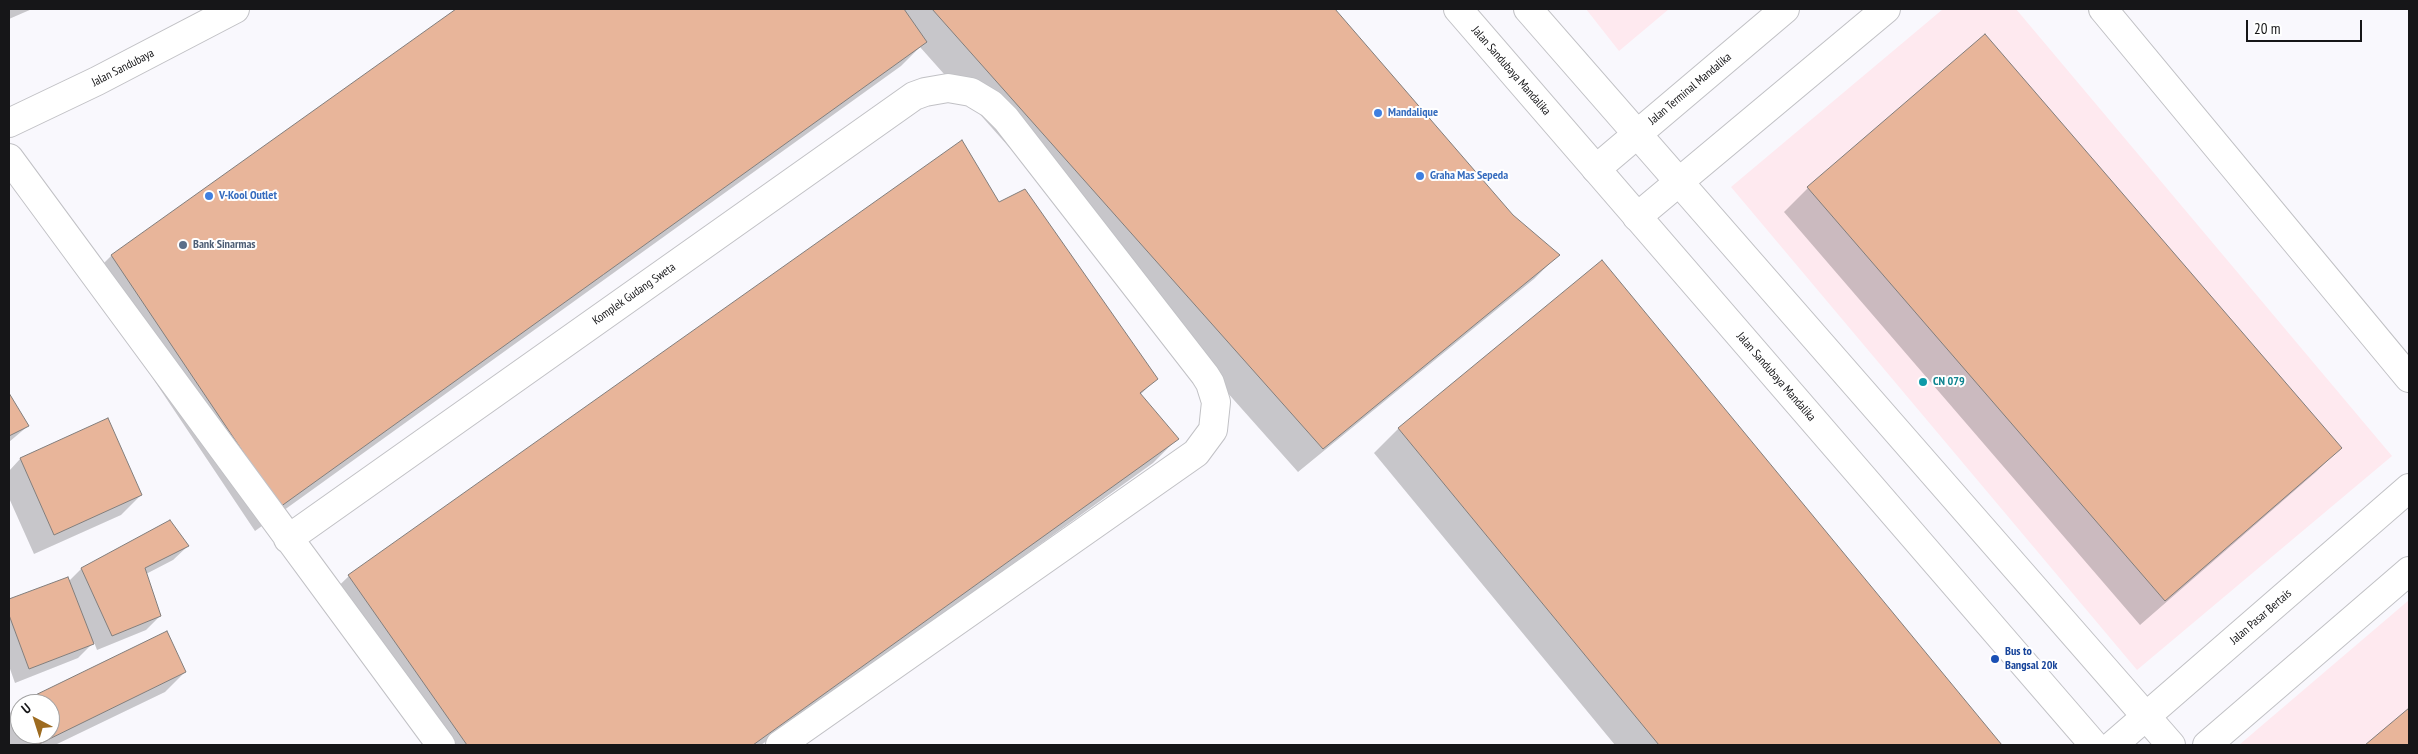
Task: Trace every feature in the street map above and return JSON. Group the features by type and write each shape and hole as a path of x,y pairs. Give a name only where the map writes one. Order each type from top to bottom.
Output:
{"main road":[{"name":"Jalan Sandubaya","path":"9,123 97,81 235,9"},
{"name":"Jalan Sandubaya Mandalika","path":"1458,9 2094,745"},
{"path":"1528,9 2172,745"},
{"name":"Jalan Terminal Mandalika","path":"1596,169 1636,133 1683,97 1785,9"},
{"path":"1638,217 1886,9"},
{"path":"2103,9 2409,378"},
{"name":"Komplek Gudang Sweta","path":"288,539 914,96 948,88 971,92 991,104 1006,119 1205,375 1210,383 1216,402 1213,430 1196,453 780,745"},
{"path":"9,158 441,745"},
{"name":"Jalan Pasar Bertais","path":"2113,745 2409,488"},
{"path":"2207,745 2409,571"}],"shaded area":[{"path":"1586,9 1669,9 1619,51"},
{"path":"1943,9 2016,9 2392,456 2137,670 1731,187"},
{"path":"2409,600 2409,745 2239,745"}],"building":[{"path":"456,9 904,9 927,42 280,507 111,255"},
{"path":"932,9 1335,9 1513,215 1560,255 1323,449"},
{"path":"1985,34 2342,448 2165,601 1807,187"},
{"path":"962,140 999,202 1025,189 1158,379 1140,393 1179,439 753,745 467,745 348,575"},
{"path":"1602,260 2002,745 1659,745 1398,428"},
{"path":"9,393 29,426 9,436"},
{"path":"108,418 142,495 54,535 20,458"},
{"path":"170,520 189,546 145,568 161,616 112,636 81,568"},
{"path":"68,577 94,644 29,669 9,615 9,599"},
{"path":"167,631 186,672 60,734 60,694 38,694"},
{"path":"2409,708 2409,745 2365,745"}],"place":[{"name":"Mandalique","path":"1378,113"},
{"name":"Graha Mas Sepeda","path":"1420,176"},
{"name":"V-Kool Outlet","path":"209,196"},
{"name":"Bank Sinarmas","path":"183,245"},
{"name":"CN 079","path":"1923,382"},
{"name":"Bus to Bangsal 20k","path":"1995,659"}]}
